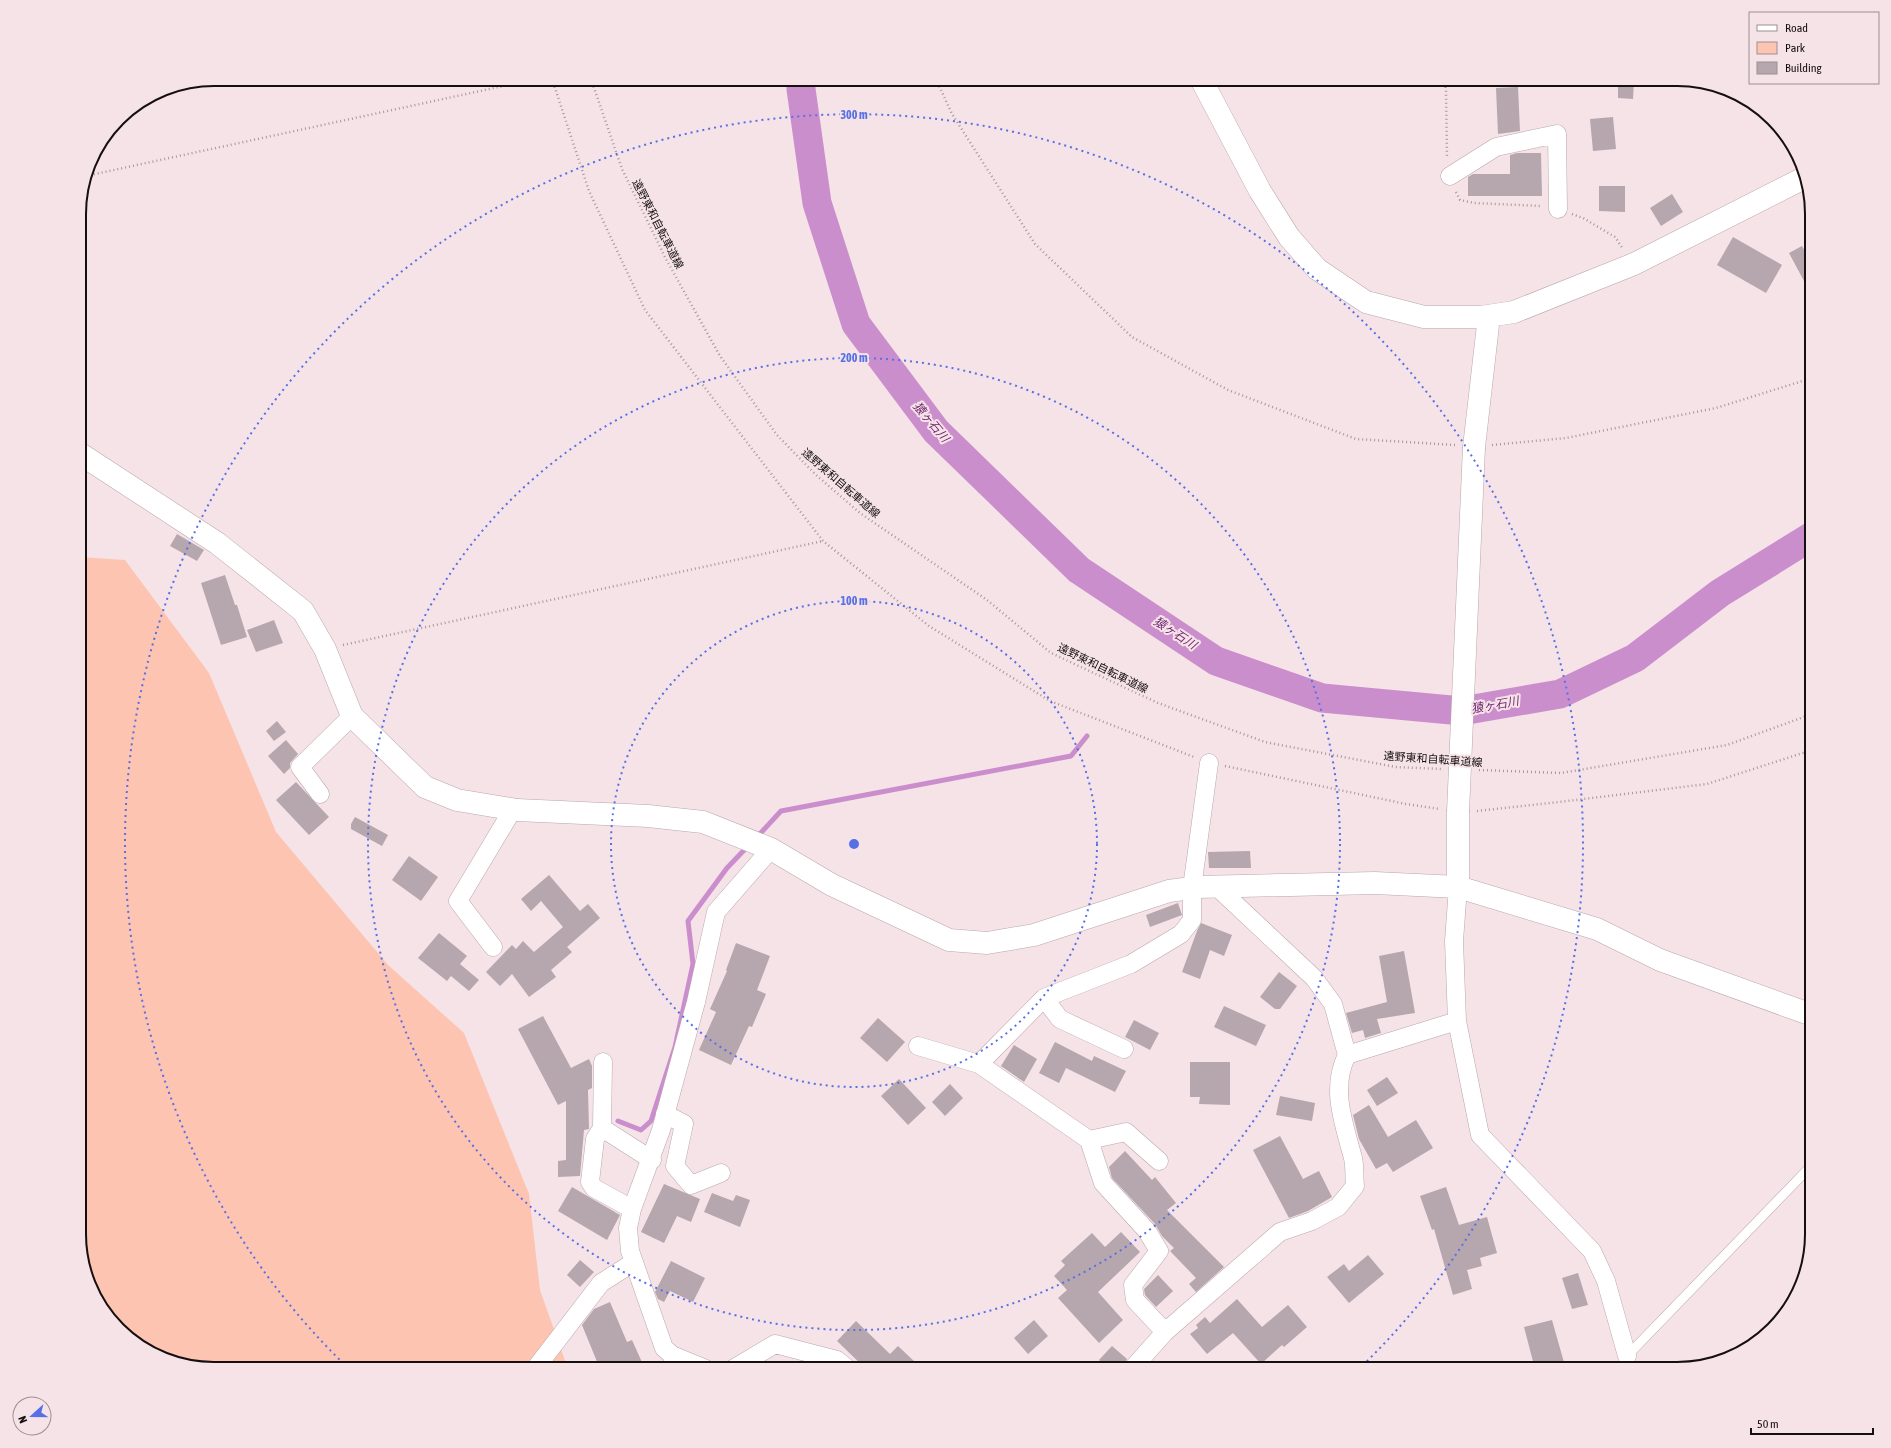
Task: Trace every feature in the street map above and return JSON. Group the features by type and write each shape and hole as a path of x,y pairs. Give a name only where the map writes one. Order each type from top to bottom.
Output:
{"street":[{"path":"1205,86 1260,191 1289,237 1317,269 1366,302 1424,317 1481,317 1514,312 1634,264 1801,180"},
{"path":"1450,176 1496,147 1557,134 1558,209"},
{"path":"1481,317 1488,325 1474,447 1458,812 1458,887 1454,941 1457,1021 1480,1135 1592,1251 1606,1281 1630,1362"},
{"path":"86,458 217,543 303,611 325,649 352,716 424,787 457,800 513,809 648,816 703,822 770,849 832,885 949,940 987,943 1034,935 1169,891 1192,888 1376,883 1458,887 1597,928 1660,960 1805,1012"},
{"path":"320,794 300,767 352,716"},
{"path":"980,1064 1044,998 1131,964 1181,934 1192,920 1192,888 1209,762"},
{"path":"493,947 458,901 513,809"},
{"path":"674,1362 664,1348 634,1262 630,1250 628,1228 632,1209 652,1160 665,1114 696,1002 716,912 770,849"},
{"path":"1138,1362 1165,1332 1280,1232 1312,1221 1338,1207 1355,1186 1353,1159 1345,1133 1339,1100 1343,1064 1347,1055 1333,1004 1314,978 1217,887"},
{"path":"1044,998 1060,1019 1124,1049"},
{"path":"1347,1055 1457,1021"},
{"path":"918,1046 980,1064 1089,1140 1103,1183 1147,1231 1159,1251 1133,1285 1135,1300 1165,1332"},
{"path":"603,1062 602,1128 595,1139 590,1182 594,1188 632,1209"},
{"path":"665,1114 684,1124 675,1166 692,1185 720,1173"},
{"path":"602,1128 652,1160"},
{"path":"1089,1140 1126,1132 1158,1161"},
{"path":"540,1362 601,1283 634,1262"},
{"path":"745,1362 775,1344 837,1360 839,1362"}],"lane":[{"path":"1631,1362 1805,1173"}],"path":[{"path":"92,175 504,86"},
{"path":"554,86 589,191 645,310 822,540 929,626 1050,701 1209,762 1406,804 1458,812 1560,802 1707,784 1805,752"},
{"name":"遠野東和自転車道線","path":"593,86 622,169 666,259 720,356 777,435 816,474 860,513 986,600 1051,653 1158,704 1265,742 1396,767 1443,769"},
{"path":"939,86 952,114 1035,244 1132,337 1228,390 1356,439 1474,447 1566,438 1716,408 1805,380"},
{"path":"1445,86 1447,168 1460,200 1474,203 1550,206 1583,218 1615,237 1634,264"},
{"path":"325,649 822,540"},
{"name":"遠野東和自転車道線","path":"1475,770 1569,772 1727,745 1805,717"}],"green space":[{"path":"86,557 125,560 209,673 276,832 388,965 464,1033 529,1194 540,1290 566,1362 197,1361 181,1358 165,1352 136,1336 118,1319 99,1291 90,1267 86,1243"}],"building":[{"path":"1618,86 1634,86 1633,99 1618,98"},
{"path":"1518,87 1520,131 1498,134 1496,88"},
{"path":"1613,117 1616,149 1593,151 1590,119"},
{"path":"1517,153 1541,153 1542,196 1468,196 1468,177 1473,174 1510,174 1510,155"},
{"path":"1599,186 1625,186 1625,212 1599,211"},
{"path":"1672,194 1683,212 1661,226 1650,208"},
{"path":"1733,237 1782,265 1766,293 1717,265"},
{"path":"1802,246 1805,251 1805,283 1789,253"},
{"path":"177,534 204,550 197,561 170,546"},
{"path":"225,575 235,605 237,605 247,637 221,645 201,583"},
{"path":"274,620 283,643 256,652 247,630"},
{"path":"277,721 286,732 274,741 266,731"},
{"path":"286,740 298,754 290,763 290,768 284,774 268,756"},
{"path":"296,782 329,817 309,835 276,800"},
{"path":"355,817 388,835 382,846 351,829 351,824"},
{"path":"1250,851 1251,868 1209,868 1208,852"},
{"path":"409,856 438,877 421,901 392,880"},
{"path":"549,875 580,911 588,904 600,918 567,947 572,952 551,970 556,977 529,997 512,974 500,986 486,972 512,945 516,949 523,941 534,952 563,927 541,901 531,911 521,899"},
{"path":"1178,903 1182,915 1150,927 1146,915"},
{"path":"1201,923 1232,935 1224,956 1210,950 1200,979 1182,972"},
{"path":"439,933 467,956 460,964 479,980 469,991 451,976 447,981 418,958"},
{"path":"736,943 770,956 757,990 766,994 752,1027 749,1026 731,1065 699,1050 716,1012 710,1009 727,971 726,970"},
{"path":"1404,951 1415,1013 1377,1019 1381,1033 1365,1038 1363,1030 1352,1033 1346,1013 1387,1002 1379,956"},
{"path":"1279,972 1297,986 1280,1009 1275,1009 1260,997"},
{"path":"1224,1006 1266,1025 1256,1046 1214,1027"},
{"path":"543,1016 571,1068 589,1059 592,1066 592,1088 588,1090 589,1129 584,1130 580,1176 558,1177 558,1161 566,1160 566,1101 558,1105 518,1029"},
{"path":"878,1018 905,1042 887,1062 860,1038"},
{"path":"1134,1020 1159,1033 1150,1050 1125,1037"},
{"path":"1055,1042 1092,1061 1094,1056 1126,1071 1115,1092 1066,1068 1059,1083 1039,1073"},
{"path":"1014,1045 1037,1059 1024,1082 1001,1066"},
{"path":"1190,1062 1230,1062 1230,1105 1199,1104 1200,1097 1190,1097"},
{"path":"1387,1077 1398,1093 1377,1106 1367,1090"},
{"path":"899,1079 926,1108 908,1125 881,1096"},
{"path":"950,1084 963,1098 945,1116 932,1102"},
{"path":"1280,1096 1315,1103 1312,1121 1276,1115"},
{"path":"1369,1105 1388,1137 1416,1120 1433,1148 1393,1172 1387,1163 1376,1169 1359,1139 1353,1115"},
{"path":"1280,1136 1303,1179 1319,1171 1332,1197 1308,1211 1289,1218 1253,1150"},
{"path":"1125,1151 1152,1180 1155,1177 1176,1203 1167,1210 1224,1267 1196,1292 1189,1284 1196,1278 1170,1251 1174,1248 1162,1236 1155,1224 1112,1178 1109,1167"},
{"path":"664,1184 700,1199 691,1222 677,1216 664,1243 641,1232"},
{"path":"572,1187 620,1215 607,1240 558,1211"},
{"path":"1446,1187 1459,1225 1487,1217 1497,1253 1480,1258 1482,1266 1467,1270 1472,1289 1453,1295 1434,1229 1432,1230 1420,1196"},
{"path":"712,1193 733,1201 736,1195 750,1200 740,1227 704,1212"},
{"path":"1121,1232 1140,1252 1098,1292 1123,1320 1099,1343 1058,1298 1067,1290 1054,1276 1065,1265 1061,1261 1092,1233 1105,1247"},
{"path":"1368,1255 1384,1274 1349,1303 1327,1277 1344,1264 1349,1271"},
{"path":"580,1260 594,1272 580,1287 567,1275"},
{"path":"671,1261 705,1278 693,1302 670,1291 664,1302 658,1299 655,1292"},
{"path":"1578,1273 1588,1305 1572,1309 1562,1278"},
{"path":"1158,1275 1173,1291 1156,1307 1145,1295 1144,1289"},
{"path":"1237,1299 1262,1327 1288,1305 1307,1327 1284,1347 1282,1345 1263,1362 1259,1362 1233,1333 1207,1354 1190,1334 1198,1328 1196,1325 1205,1317 1210,1323"},
{"path":"610,1302 627,1342 632,1340 642,1362 597,1362 582,1325 594,1309"},
{"path":"1034,1320 1048,1336 1028,1354 1014,1338"},
{"path":"1552,1320 1564,1362 1533,1362 1524,1327"},
{"path":"856,1321 890,1354 898,1346 915,1362 859,1362 837,1341"},
{"path":"1112,1346 1127,1359 1126,1362 1101,1362 1099,1360"}],"waterway":[{"name":"猿ヶ石川","path":"801,86 817,203 856,324 936,431 1079,570 1216,661 1322,698 1462,711 1560,694 1635,658 1720,593 1805,540"},
{"path":"757,837 781,811 1071,756 1087,736"},
{"path":"618,1121 641,1130 651,1121 675,1047 693,964 688,921 727,868 748,846"}]}
